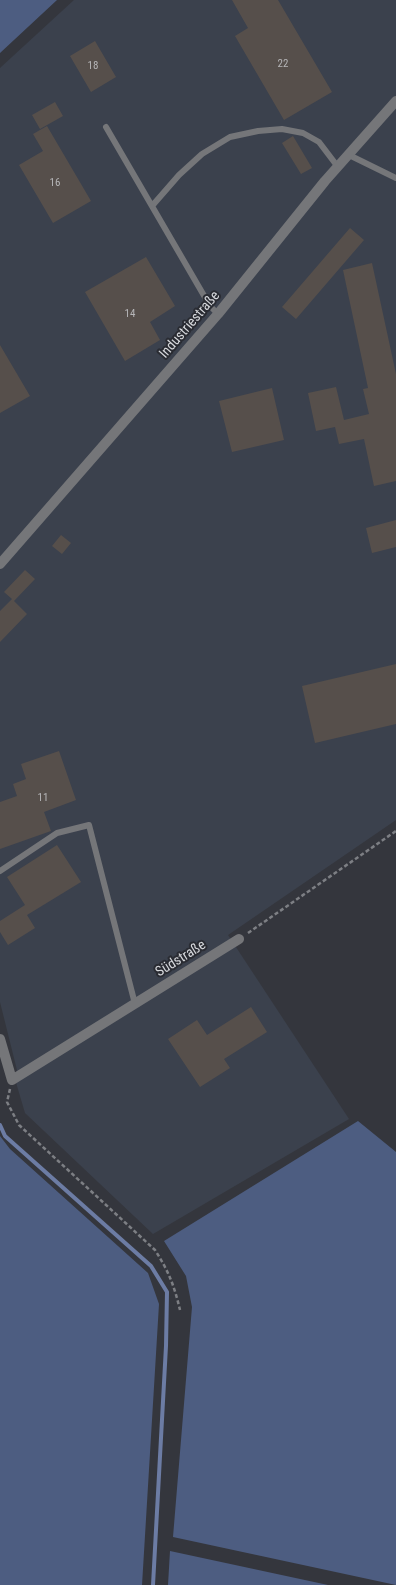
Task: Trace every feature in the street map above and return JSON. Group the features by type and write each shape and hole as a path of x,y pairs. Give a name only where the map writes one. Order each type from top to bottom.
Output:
{"street":[{"name":"Industriestraße","path":"0,564 218,314 338,167 396,101"},
{"name":"Südstraße","path":"12,1080 239,940"},
{"path":"0,1039 12,1080"}],"lane":[{"path":"106,127 210,306 218,314"},
{"path":"152,206 179,175 202,154 230,138 258,131 282,129 303,133 319,142 338,167"},
{"path":"349,155 396,178"},
{"path":"0,871 57,833 89,825 136,1004"}],"path":[{"path":"239,940 396,832"},
{"path":"12,1080 7,1102 19,1124 154,1250 164,1264 174,1284 180,1310"}],"shaded area":[{"path":"0,0 57,0 0,53"},
{"path":"74,0 396,0 396,820 228,935 349,1119 153,1234 25,1113 15,1079 17,1070 0,1002 0,68"},
{"path":"358,1121 396,1152 396,1585 173,1537 192,1307 186,1276 164,1241"},
{"path":"0,1136 10,1149 148,1273 159,1304 142,1585 0,1585"},
{"path":"170,1551 328,1585 168,1585"}],"building":[{"path":"232,0 278,0 332,92 284,120 235,36 248,28"},
{"path":"95,41 116,77 91,92 70,56"},
{"path":"55,102 63,116 40,129 32,115"},
{"path":"47,126 91,201 53,223 19,165 43,151 33,134"},
{"path":"293,136 312,168 301,174 282,143"},
{"path":"350,228 364,240 296,319 282,307"},
{"path":"146,257 175,306 150,322 160,340 125,361 85,292"},
{"path":"372,263 396,374 396,481 374,486 364,439 339,444 335,427 316,431 308,393 336,387 344,420 369,414 363,389 368,388 343,270"},
{"path":"0,345 30,396 0,413"},
{"path":"272,388 284,440 232,452 219,401"},
{"path":"396,520 396,547 372,553 366,528"},
{"path":"61,535 71,543 62,554 52,546"},
{"path":"25,570 35,579 14,601 27,614 0,642 0,611 12,599 4,592"},
{"path":"396,664 396,724 315,743 302,686"},
{"path":"59,751 76,800 44,812 51,831 0,849 0,802 17,796 13,784 26,779 21,764"},
{"path":"57,845 81,882 27,915 35,928 8,945 0,932 0,921 25,905 7,877"},
{"path":"251,1007 267,1032 224,1059 230,1068 200,1087 168,1039 197,1020 207,1035"}],"waterway":[{"path":"0,1125 5,1136 151,1266 167,1292 166,1346 153,1585"}]}
